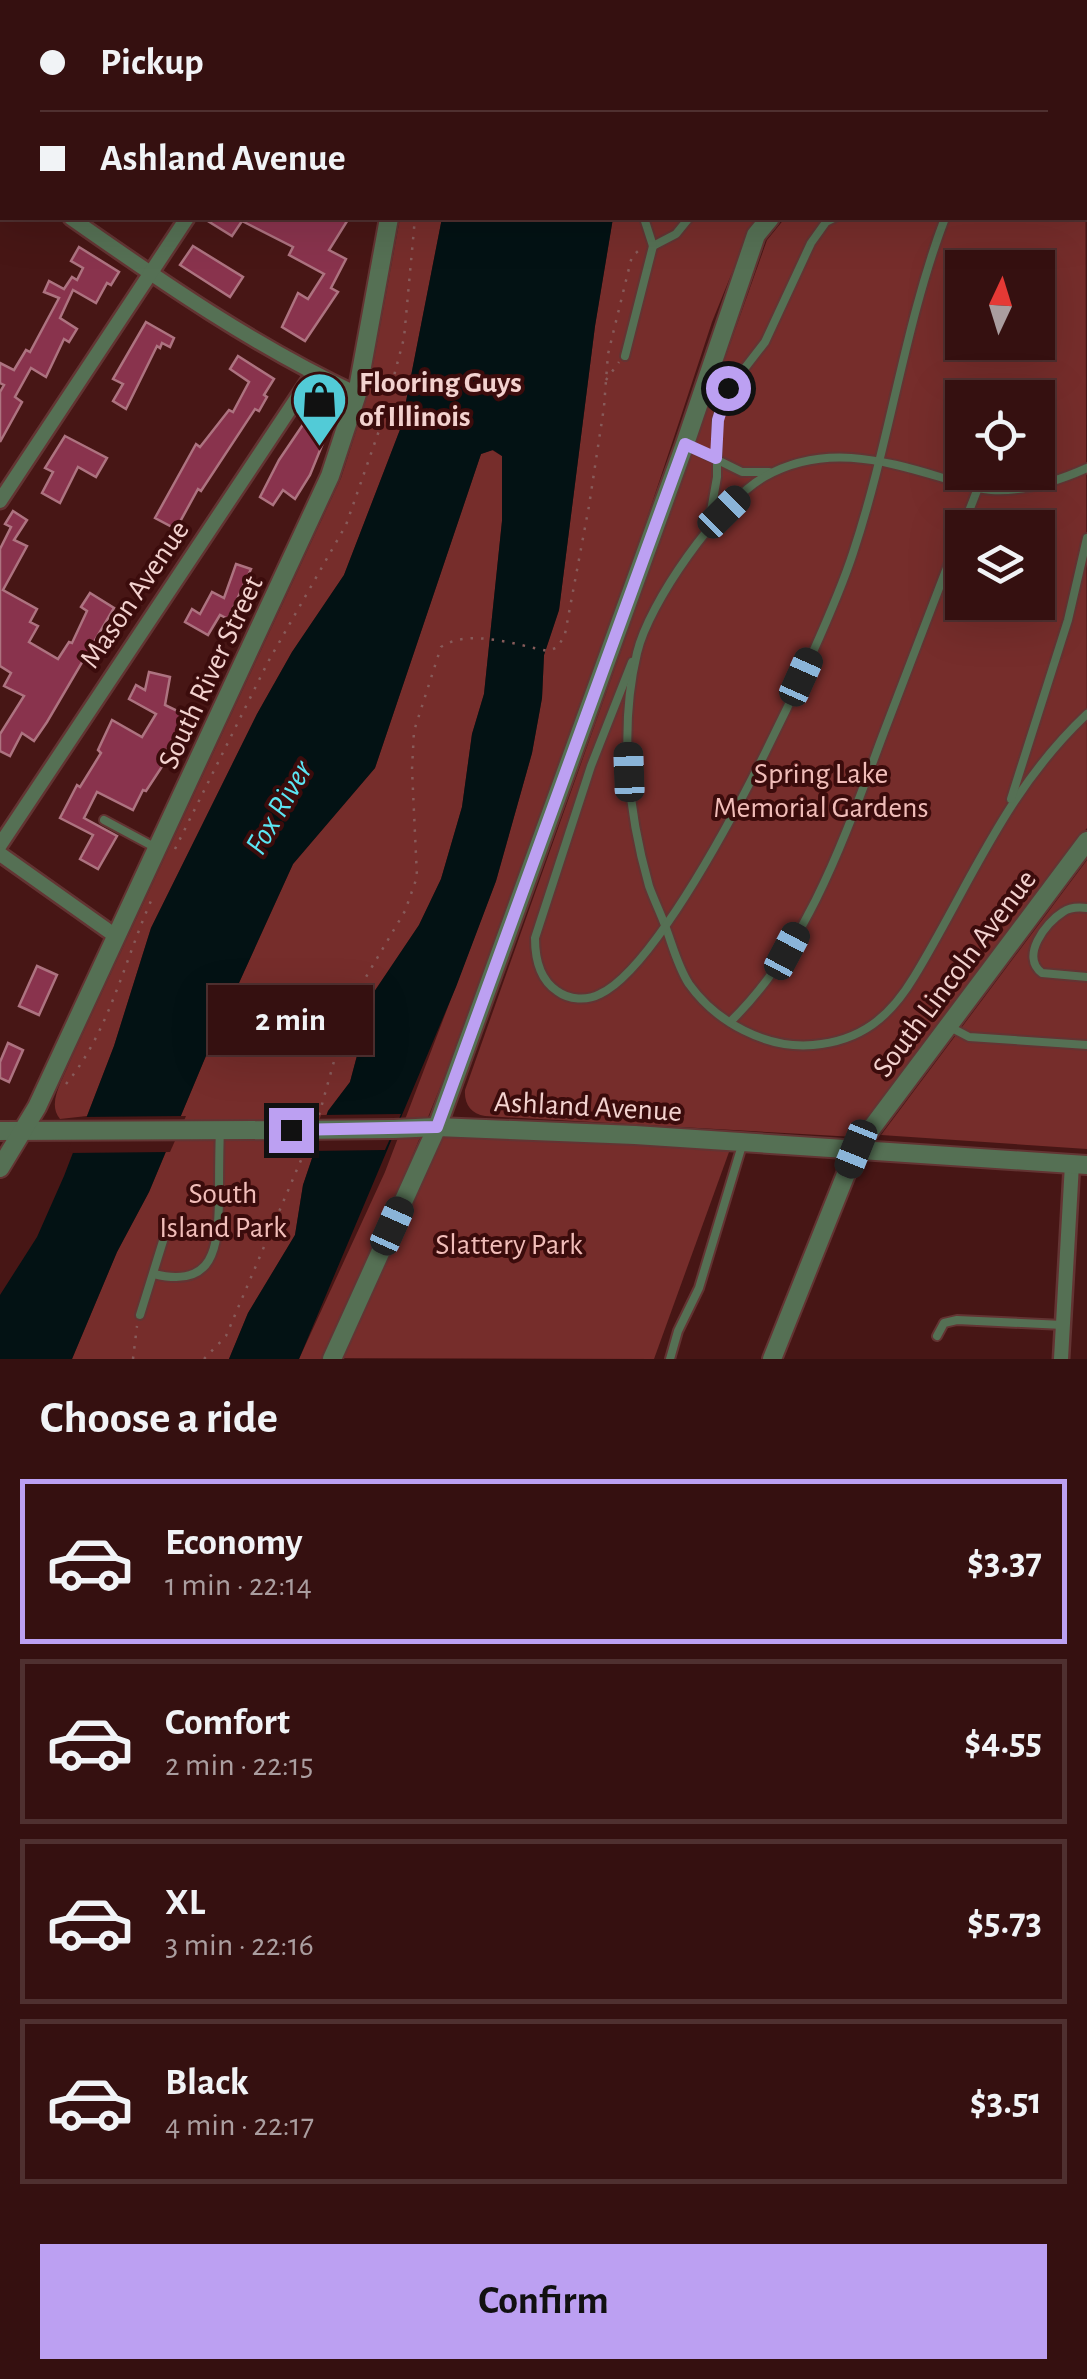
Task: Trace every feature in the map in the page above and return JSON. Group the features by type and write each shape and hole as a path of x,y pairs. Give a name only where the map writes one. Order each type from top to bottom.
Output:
{"street":[{"path":"74,220 149,274 313,374 357,394"},
{"path":"0,500 186,220"},
{"name":"South River Street","path":"0,1168 25,1130 117,938 165,852 330,476 357,394 389,220"},
{"path":"332,1359 437,1127 685,444 756,236 768,220"},
{"name":"Mason Avenue","path":"0,846 313,374"},
{"name":"South Lincoln Avenue","path":"772,1359 856,1149 1087,841"},
{"path":"0,854 117,938"},
{"name":"Ashland Avenue","path":"0,1131 437,1127 743,1142 1080,1165"},
{"path":"1061,1359 1080,1165"}],"lane":[{"path":"625,356 653,246 645,220"},
{"path":"653,246 676,234 688,220"},
{"path":"708,530 717,477 718,420 724,395 765,342 812,243 830,220"},
{"path":"944,220 910,329 881,459 852,558 801,677 736,809 666,926 625,975 601,994 576,998 561,994 544,977 538,964 535,938 544,904 619,689 659,603 708,530 742,493 789,464 824,457 881,459 945,478"},
{"path":"685,444 742,472 774,472"},
{"path":"1055,478 1087,468"},
{"path":"730,1022 773,976 846,833 977,490"},
{"path":"1010,804 1068,620 1087,538"},
{"path":"637,653 629,707 632,803 650,887 672,950 692,987 730,1022 760,1039 800,1046 841,1040 877,1024 902,997 1010,804 1055,746 1087,714"},
{"path":"104,820 165,852"},
{"path":"1087,908 1070,908 1058,915 1036,944 1032,959 1036,970 1042,973 1087,977"},
{"path":"948,1026 969,1037 1087,1045"},
{"path":"154,1274 188,1278 204,1268 215,1250 220,1129"},
{"path":"673,1358 678,1330 699,1288 743,1142"},
{"path":"140,1315 163,1241"},
{"path":"937,1336 944,1323 956,1320 1063,1325"}],"path":[{"path":"165,852 346,525 382,425 404,338 415,220"},
{"path":"319,1114 350,1004 405,911 418,877 412,769 414,731 441,647 451,640 488,640 548,650 558,647 565,634 589,506 608,354 632,256 639,249 653,246"},
{"path":"605,381 625,356"},
{"path":"66,1084 89,1051 108,1012 157,887"},
{"path":"204,1359 226,1336 312,1131"},
{"path":"133,1359 140,1315"}],"green space":[{"path":"400,220 442,220 401,427 344,575 292,652 257,714 151,928 114,1046 87,1116 60,1119 55,1098 61,1082 341,478 367,397"},
{"name":"South Island Park","path":"613,220 760,220 712,322 579,716 433,1104 325,1359 299,1359 385,1172 496,881 532,753 542,698 544,655 559,610 595,326"},
{"name":"Spring Lake Memorial Gardens","path":"783,220 1086,220 1087,828 855,1137 485,1116 472,1111 465,1090 767,240"},
{"name":"South Island Park","path":"492,450 502,456 502,521 484,694 472,734 462,807 441,879 419,925 374,992 350,1082 328,1111 303,1185 295,1235 248,1313 229,1359 72,1359 293,864 375,768 481,454"},
{"path":"1087,860 1087,1149 881,1135"},
{"name":"Slattery Park","path":"437,1127 733,1141 654,1359 332,1358"}],"water":[{"name":"Fox River","path":"442,220 613,220 595,326 559,610 544,655 542,698 532,753 496,881 456,987 299,1359 229,1359 248,1313 295,1235 303,1185 328,1111 350,1082 374,992 419,925 441,879 462,807 472,734 484,694 502,521 502,456 493,450 481,454 375,768 293,864 72,1359 0,1359 0,1295 37,1237 64,1176 114,1046 151,928 257,714 292,652 344,575 401,427"}],"pier":[{"path":"401,1114 385,1150 309,1151 321,1115"},
{"path":"186,1116 170,1152 67,1153 81,1117"}],"building":[{"path":"206,220 348,220 329,250 346,259 331,288 338,292 305,341 282,327 298,293 308,299 324,274 289,255 293,247 242,221 232,236"},
{"path":"193,246 243,277 230,297 180,265"},
{"path":"79,247 119,272 111,285 107,283 96,303 73,290 60,318 77,329 69,342 64,339 46,377 31,368 15,397 22,402 0,442 0,392 4,385 0,383 0,363 14,370 26,350 30,352 59,298 44,292 49,281 64,289 72,277 77,280 83,268 71,261"},
{"path":"146,322 174,338 170,347 162,343 160,348 157,346 126,409 113,401 123,384 113,379"},
{"path":"238,356 274,379 259,411 255,409 201,491 198,489 176,529 155,518 196,444 200,447 229,410 233,412 249,382 230,369"},
{"path":"319,401 336,411 310,475 295,499 283,490 273,505 260,497 279,460"},
{"path":"65,436 107,458 96,477 78,467 60,503 42,493 53,472 45,468"},
{"path":"13,511 27,520 14,540 27,546 3,590 37,609 30,622 38,626 29,642 58,659 72,643 87,611 81,607 90,593 114,608 34,741 22,733 10,756 0,751 0,734 24,696 4,686 11,673 0,666 0,549 11,527 5,524"},
{"path":"236,564 251,569 228,619 220,615 208,635 185,622 192,609 200,614 212,592 224,598"},
{"path":"149,672 170,677 165,705 190,717 133,810 97,792 84,818 117,836 98,869 80,859 93,835 60,818 77,785 80,787 101,753 98,750 112,720 142,737 156,714 129,699 136,685 145,690"},
{"path":"37,966 57,975 39,1015 19,1006"},
{"path":"8,1043 23,1050 9,1082 0,1078 0,1062"}],"place":[{"name":"Flooring Guys of Illinois","path":"320,448"}],"route":[{"path":"291,1130 437,1127 685,444 716,458 718,420 728,388"}]}
